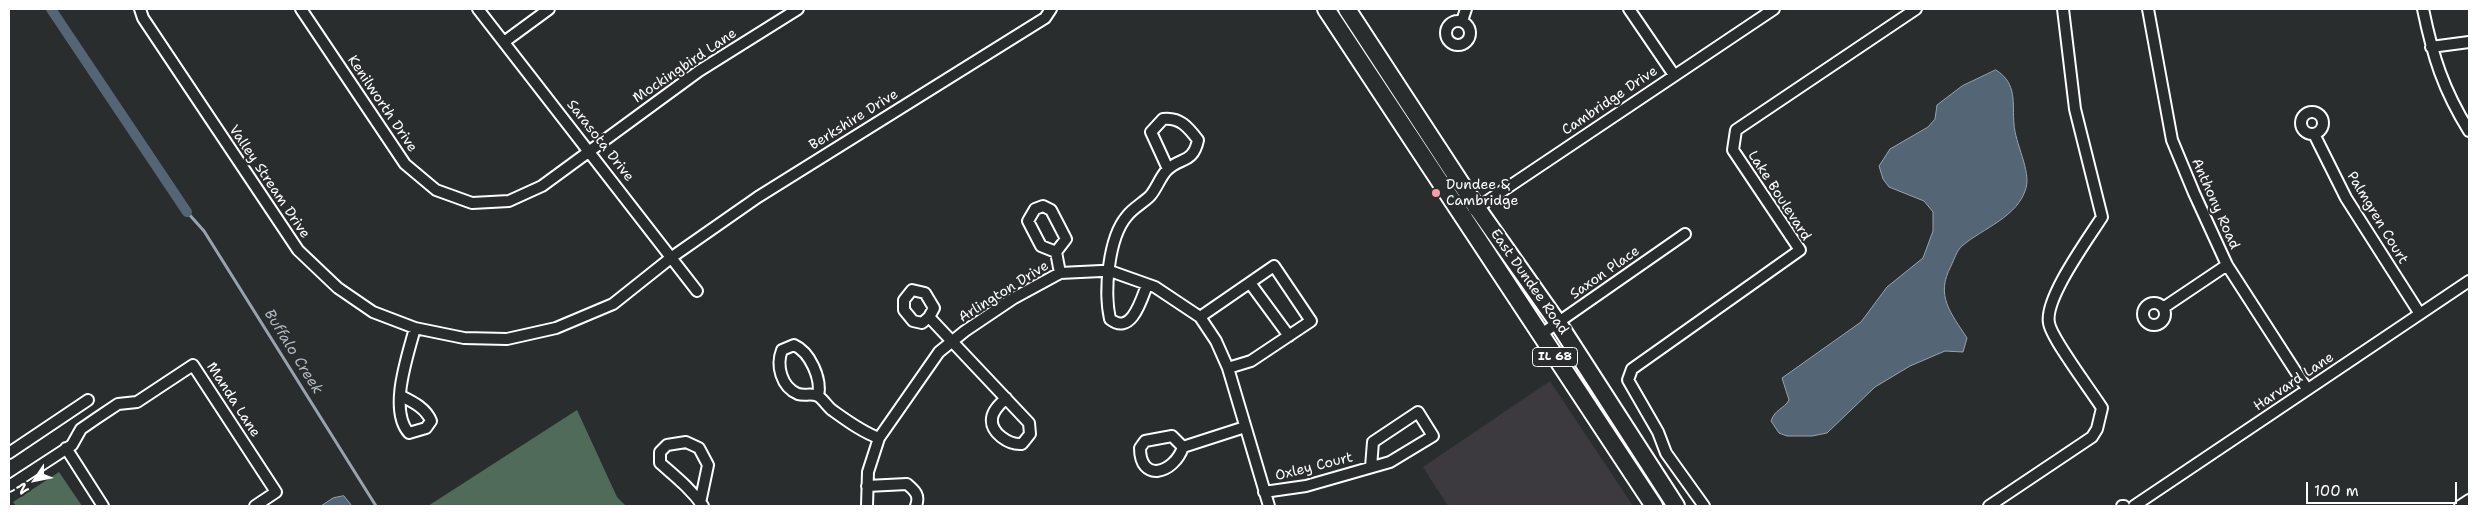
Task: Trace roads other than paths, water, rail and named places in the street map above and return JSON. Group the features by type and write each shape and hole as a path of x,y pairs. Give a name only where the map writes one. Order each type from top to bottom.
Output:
{"main road":[{"name":"East Dundee Road","path":"1326,9 1654,506"},
{"name":"East Dundee Road","path":"1347,9 1477,208 1558,323 1676,506"}],"street":[{"name":"Valley Stream Drive","path":"140,9 143,18 298,250 338,288 372,312 414,328 464,338 507,339 556,328 613,304 672,258"},
{"name":"Kenilworth Drive","path":"301,9 404,164 436,190 472,203 509,201 542,186 589,150"},
{"name":"Sarasota Drive","path":"478,9 698,291"},
{"path":"504,42 550,9"},
{"name":"Mockingbird Lane","path":"589,150 699,71 798,9"},
{"name":"Berkshire Drive","path":"672,258 766,192 1045,18 1051,9"},
{"path":"1462,21 1466,9"},
{"path":"1630,9 1674,75"},
{"name":"Cambridge Drive","path":"1463,218 1774,9"},
{"name":"Lake Boulevard","path":"1704,506 1666,453 1658,432 1628,380 1632,369 1800,250 1733,150 1736,130 1916,9"},
{"path":"1989,506 2092,437 2097,429 2102,408 2049,324 2050,307 2066,274 2102,217 2075,109 2063,9"},
{"name":"Anthony Road","path":"2148,9 2172,140 2226,265 2308,389"},
{"path":"2423,9 2431,47 2450,100 2469,131"},
{"path":"2431,47 2469,42"},
{"path":"1147,285 1133,318 1122,325 1110,320 1106,302 1114,237 1126,216 1151,194 1168,169 1179,164 1195,151 1198,140 1188,127 1173,118 1163,119 1151,132 1168,169"},
{"name":"Palmgren Court","path":"2314,134 2346,198 2420,314"},
{"name":"Saxon Place","path":"1540,335 1684,234"},
{"path":"1056,252 1060,273"},
{"path":"2163,308 2226,265"},
{"path":"1200,317 1274,266 1312,321 1251,361 1228,368"},
{"name":"Arlington Drive","path":"867,506 868,472 879,438 939,352 1014,298 1060,273 1110,271 1155,287 1200,317 1216,340 1228,368 1269,506"},
{"name":"Harvard Lane","path":"2134,506 2469,281"},
{"path":"1250,283 1289,336"},
{"path":"929,317 1006,398 1029,423 1030,434 1022,444 1013,444 1002,437 993,427 992,418 994,411 1006,398"},
{"path":"401,396 403,377 414,328"},
{"path":"818,396 819,390 816,377 802,349 794,346 782,350 778,360 781,375 788,386 798,394 818,396 831,409 869,435 879,438"},
{"name":"Manda Lane","path":"9,486 72,445 80,429 86,425 118,404 137,402 193,365 276,492 255,506"},
{"path":"9,454 88,400"},
{"name":"Oxley Court","path":"1264,492 1306,486 1390,462 1433,436 1418,412 1373,442 1371,467"},
{"path":"1183,447 1245,427"},
{"path":"686,442 699,448 708,465 702,504 691,490 660,463 660,452 667,445 686,442"},
{"path":"66,448 103,506"},
{"path":"867,486 907,484 917,492 918,500 916,506"},
{"path":"2460,506 2469,500"}],"water":[{"path":"1996,70 2008,81 2011,88 2015,132 2025,165 2027,181 2022,198 2016,207 1960,248 1946,277 1945,295 1947,304 1967,338 1963,352 1945,351 1910,366 1875,387 1827,433 1812,436 1787,436 1779,433 1771,421 1775,414 1789,400 1782,378 1861,322 1887,287 1923,258 1933,231 1933,212 1924,201 1889,187 1883,179 1879,166 1890,149 1928,127 1935,119 1937,105 1962,86"},
{"path":"344,496 352,506 321,506 333,498"}],"waterway":[{"path":"51,9 187,212"},
{"name":"Buffalo Creek","path":"187,212 204,231 376,506"}],"place":[{"name":"Dundee & Cambridge","path":"1436,193"}]}
